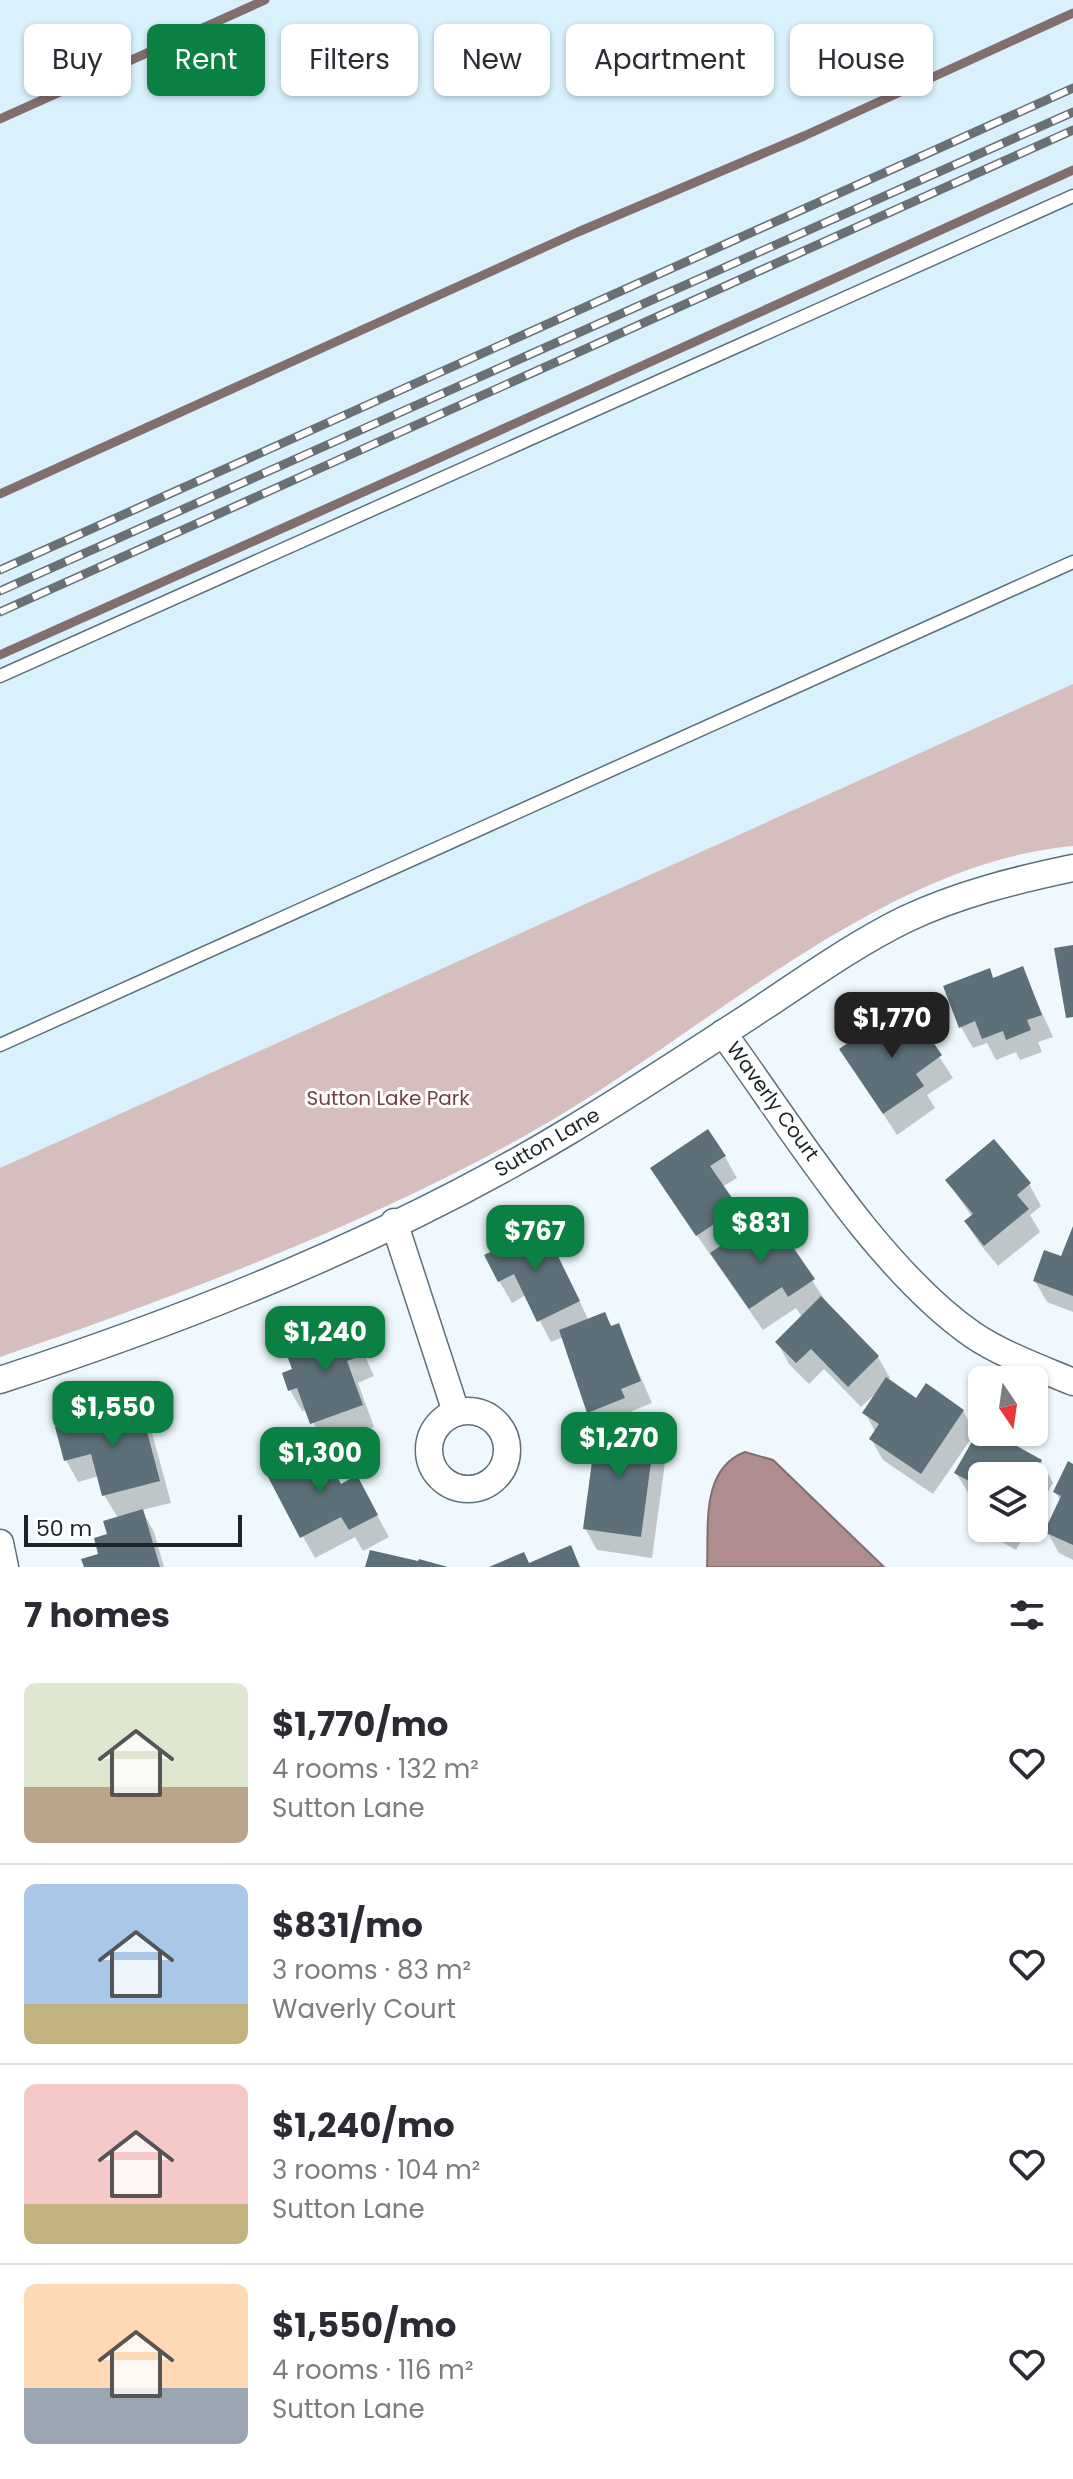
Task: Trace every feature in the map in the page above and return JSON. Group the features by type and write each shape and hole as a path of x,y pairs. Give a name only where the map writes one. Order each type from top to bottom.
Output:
{"street":[{"name":"Sutton Lane","path":"0,1380 113,1343 253,1286 394,1222 483,1179 569,1132 846,952 906,919 966,895 1073,868"},
{"name":"Waverly Court","path":"723,1033 858,1218 917,1286 975,1336 1073,1382"},
{"path":"394,1222 456,1412"},
{"path":"0,1543 5,1567"}],"lane":[{"path":"0,676 1073,196"},
{"path":"0,1045 1073,562"}],"shaded area":[{"path":"0,0 1073,0 1073,684 0,1168"},
{"path":"745,1452 773,1460 884,1567 707,1567 708,1518 714,1485 731,1460"}],"green space":[{"name":"Sutton Lake Park","path":"1073,684 1073,846 1000,859 929,885 859,920 790,962 592,1096 528,1134 401,1199 202,1284 0,1357 0,1168"}],"building":[{"path":"1073,945 1073,1017 1066,1018 1054,948"},
{"path":"1023,966 1042,1015 1027,1020 1031,1030 1006,1040 1003,1031 982,1039 975,1021 959,1028 943,986 990,968 993,978"},
{"path":"910,1009 942,1055 916,1074 924,1086 883,1114 839,1049 864,1032 868,1038"},
{"path":"708,1129 726,1156 710,1166 739,1208 696,1236 650,1168"},
{"path":"994,1139 1031,1183 1017,1195 1029,1209 984,1246 964,1221 973,1214 945,1180"},
{"path":"759,1220 777,1247 788,1240 815,1279 788,1297 782,1287 749,1309 710,1253"},
{"path":"543,1226 580,1301 537,1322 514,1274 498,1282 484,1255"},
{"path":"1073,1226 1073,1296 1033,1281 1044,1250 1061,1256"},
{"path":"821,1296 879,1356 848,1387 811,1349 796,1363 775,1342"},
{"path":"605,1312 611,1326 619,1323 641,1381 621,1389 625,1398 587,1413 559,1330"},
{"path":"353,1326 363,1355 347,1361 363,1405 310,1424 297,1388 288,1391 282,1373 292,1369 285,1350"},
{"path":"886,1377 916,1398 926,1383 964,1410 921,1474 869,1439 879,1424 862,1413"},
{"path":"140,1405 160,1481 102,1496 91,1454 64,1461 55,1427"},
{"path":"597,1424 655,1432 641,1537 583,1529"},
{"path":"969,1446 1017,1446 1042,1460 968,1462 968,1480 954,1473"},
{"path":"322,1448 341,1484 357,1475 378,1515 349,1530 341,1517 300,1538 268,1477"},
{"path":"1068,1461 1073,1464 1073,1545 1048,1534 1048,1524 1061,1496 1053,1492"},
{"path":"143,1509 160,1567 84,1567 81,1559 98,1554 94,1538 107,1534 103,1521"},
{"path":"571,1545 580,1567 489,1567 524,1552 529,1563"},
{"path":"370,1550 419,1559 448,1567 365,1567"}],"waterway":[{"path":"0,119 265,0"},
{"path":"0,494 578,232 804,136 1073,13"},
{"path":"0,655 1073,170"}],"railway":[{"path":"0,570 1073,88"},
{"path":"0,591 1073,112"},
{"path":"0,612 1073,130"}]}
